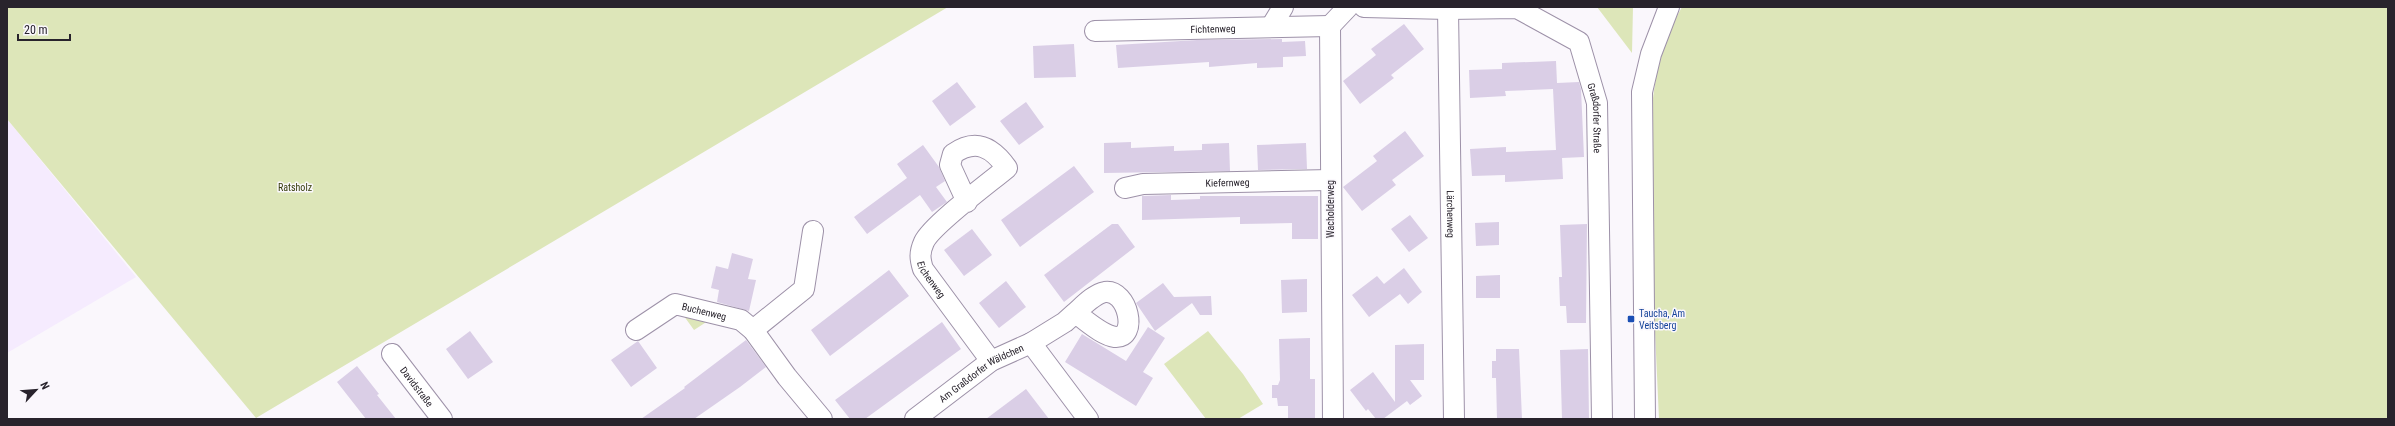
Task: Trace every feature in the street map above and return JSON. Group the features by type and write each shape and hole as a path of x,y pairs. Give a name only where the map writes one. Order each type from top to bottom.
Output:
{"street":[{"path":"1271,27 1283,7"},
{"path":"1330,26 1348,7"},
{"name":"Graßdorfer Straße","path":"1364,7 1448,9 1517,8 1579,42 1595,97 1597,111 1602,419"},
{"path":"1645,419 1642,92 1652,54 1670,7"},
{"name":"Lärchenweg","path":"1448,9 1454,419"},
{"name":"Fichtenweg","path":"1095,31 1330,26"},
{"name":"Wacholderweg","path":"1330,26 1332,419"},
{"name":"Kiefernweg","path":"1125,188 1143,184 1330,180"},
{"name":"Eichenweg","path":"967,202 935,228 924,241 919,256 923,269 991,361"},
{"path":"753,330 804,288 813,231"},
{"name":"Buchenweg","path":"636,330 675,304 741,320 753,330 787,377 822,419"},
{"path":"1031,343 1065,322 1075,313"},
{"name":"Am Graßdorfer Wäldchen","path":"915,419 991,361 1031,343 1088,419"},
{"name":"Davidstraße","path":"392,354 442,419"}],"shaded area":[{"path":"7,119 136,277 7,353"}],"green space":[{"name":"Ratsholz","path":"7,7 948,7 256,418 7,119"},
{"path":"1597,7 1633,7 1632,53"},
{"path":"1682,7 2388,7 2388,419 1659,419 1652,262 1650,158 1652,106 1661,55 1670,31"},
{"path":"681,312 711,319 694,330"},
{"path":"1208,331 1243,374 1263,404 1238,419 1206,419 1164,364"}],"building":[{"path":"1404,24 1424,49 1391,75 1394,78 1360,104 1343,81 1376,55 1371,49"},
{"path":"1282,39 1282,42 1305,41 1306,56 1283,57 1283,67 1257,68 1257,63 1209,67 1209,62 1118,68 1116,45 1197,40"},
{"path":"1074,44 1076,77 1034,78 1033,46"},
{"path":"1556,61 1557,83 1579,82 1581,89 1584,157 1562,158 1563,179 1505,182 1505,175 1472,176 1470,149 1506,147 1506,152 1556,150 1553,89 1505,91 1506,96 1470,98 1469,70 1502,69 1502,63"},
{"path":"957,82 976,107 950,126 932,101"},
{"path":"1026,102 1044,127 1019,145 1000,121"},
{"path":"1405,131 1424,156 1392,180 1396,185 1362,211 1343,187 1377,161 1373,156"},
{"path":"1131,142 1131,148 1174,146 1174,151 1202,150 1202,144 1229,143 1230,171 1104,173 1104,143"},
{"path":"1306,143 1307,169 1258,170 1257,145"},
{"path":"923,145 939,167 945,181 936,187 947,202 932,212 920,195 867,234 854,217 907,178 897,164"},
{"path":"1074,166 1094,192 1020,247 1001,220"},
{"path":"1171,195 1171,200 1200,199 1200,196 1318,196 1318,239 1292,239 1292,223 1240,224 1240,217 1142,220 1142,196"},
{"path":"1410,215 1428,238 1409,252 1391,229"},
{"path":"1499,222 1499,245 1476,246 1475,223"},
{"path":"1112,224 1118,224 1135,247 1064,302 1044,275"},
{"path":"1587,224 1586,323 1567,323 1566,306 1560,306 1559,277 1562,277 1560,225"},
{"path":"972,229 992,255 964,276 944,250"},
{"path":"732,253 753,259 748,279 756,280 749,311 717,302 719,290 711,288 716,266 728,269"},
{"path":"1404,268 1422,292 1408,304 1400,294 1369,317 1352,295 1377,276 1384,284"},
{"path":"889,270 909,296 830,356 811,330"},
{"path":"1500,275 1500,298 1476,298 1476,276"},
{"path":"1307,279 1307,312 1282,313 1281,280"},
{"path":"1006,281 1026,307 999,328 979,303"},
{"path":"1163,283 1174,297 1211,296 1212,315 1200,315 1192,303 1155,331 1136,303"},
{"path":"942,322 961,349 865,419 850,419 835,400"},
{"path":"1148,327 1165,338 1143,372 1153,378 1136,406 1065,362 1082,334 1126,361"},
{"path":"470,331 493,362 468,379 446,349"},
{"path":"1310,338 1310,379 1315,379 1315,419 1288,419 1288,406 1278,406 1277,398 1272,398 1272,385 1278,385 1280,380 1279,339"},
{"path":"746,340 766,367 740,387 694,419 641,419 685,388 684,387"},
{"path":"638,341 657,368 631,387 611,360"},
{"path":"1424,344 1424,380 1410,380 1422,396 1410,405 1407,401 1383,419 1376,419 1368,409 1366,411 1350,390 1373,372 1395,402 1395,345"},
{"path":"1496,349 1519,349 1522,419 1497,419 1496,378 1492,378 1492,361 1496,361"},
{"path":"1588,349 1589,419 1562,419 1560,350"},
{"path":"357,366 396,419 366,419 337,382"},
{"path":"1026,389 1049,419 986,419"}],"place":[{"name":"Taucha, Am Veitsberg","path":"1631,319"}]}
